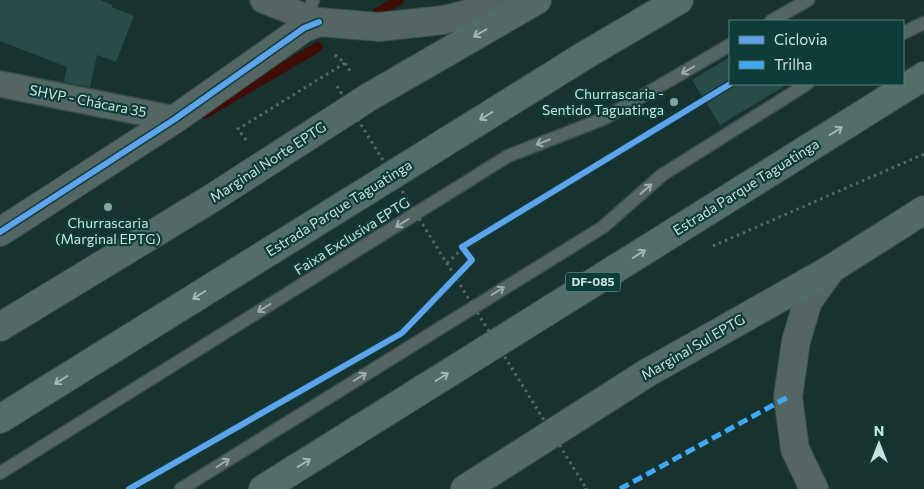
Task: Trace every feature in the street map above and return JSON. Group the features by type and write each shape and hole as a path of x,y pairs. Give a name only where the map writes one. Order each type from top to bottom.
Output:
{"highway":[{"path":"587,54 655,0"},
{"name":"Estrada Parque Taguatinga","path":"0,419 587,54 679,0"},
{"name":"Estrada Parque Taguatinga","path":"262,489 924,76"}],"main road":[{"name":"Marginal Norte EPTG","path":"0,328 209,200 369,97 537,0"},
{"name":"Marginal Sul EPTG","path":"466,489 647,374 830,269 924,210"}],"street":[{"path":"263,0 311,17 379,27 443,20 527,0"},
{"path":"0,232 175,119 311,17"},
{"name":"SHVP - Chácara 35","path":"0,84 175,119"},
{"path":"814,489 795,449 788,397 796,341 808,301 830,269"}],"lane":[{"path":"774,20 808,0"},
{"path":"904,33 924,23"},
{"name":"Faixa Exclusiva EPTG","path":"0,473 508,156 603,119 729,47"},
{"path":"181,489 603,227 662,175 804,85"}],"path":[{"path":"311,17 369,97"},
{"path":"248,144 238,128 345,64"},
{"path":"336,86 586,489"},
{"path":"707,248 924,154"},
{"path":"447,263 462,247 470,242"},
{"path":"462,247 467,253"},
{"path":"453,280 459,273"}],"building":[{"path":"0,0 100,0 134,16 116,62 97,55 90,87 64,82 67,67 0,41"},
{"path":"729,58 729,85 786,85 720,125 692,80"}],"waterway":[{"path":"377,13 399,0"},
{"path":"204,114 318,47"}],"marked path":[{"path":"620,489 788,397"}],"cycle path":[{"path":"0,232 175,119 304,28 319,22"},
{"path":"129,489 402,333 472,260 462,247 729,85"}],"place":[{"name":"Churrascaria - Sentido Taguatinga","path":"674,102"},
{"name":"Churrascaria (Marginal EPTG)","path":"108,207"}]}
